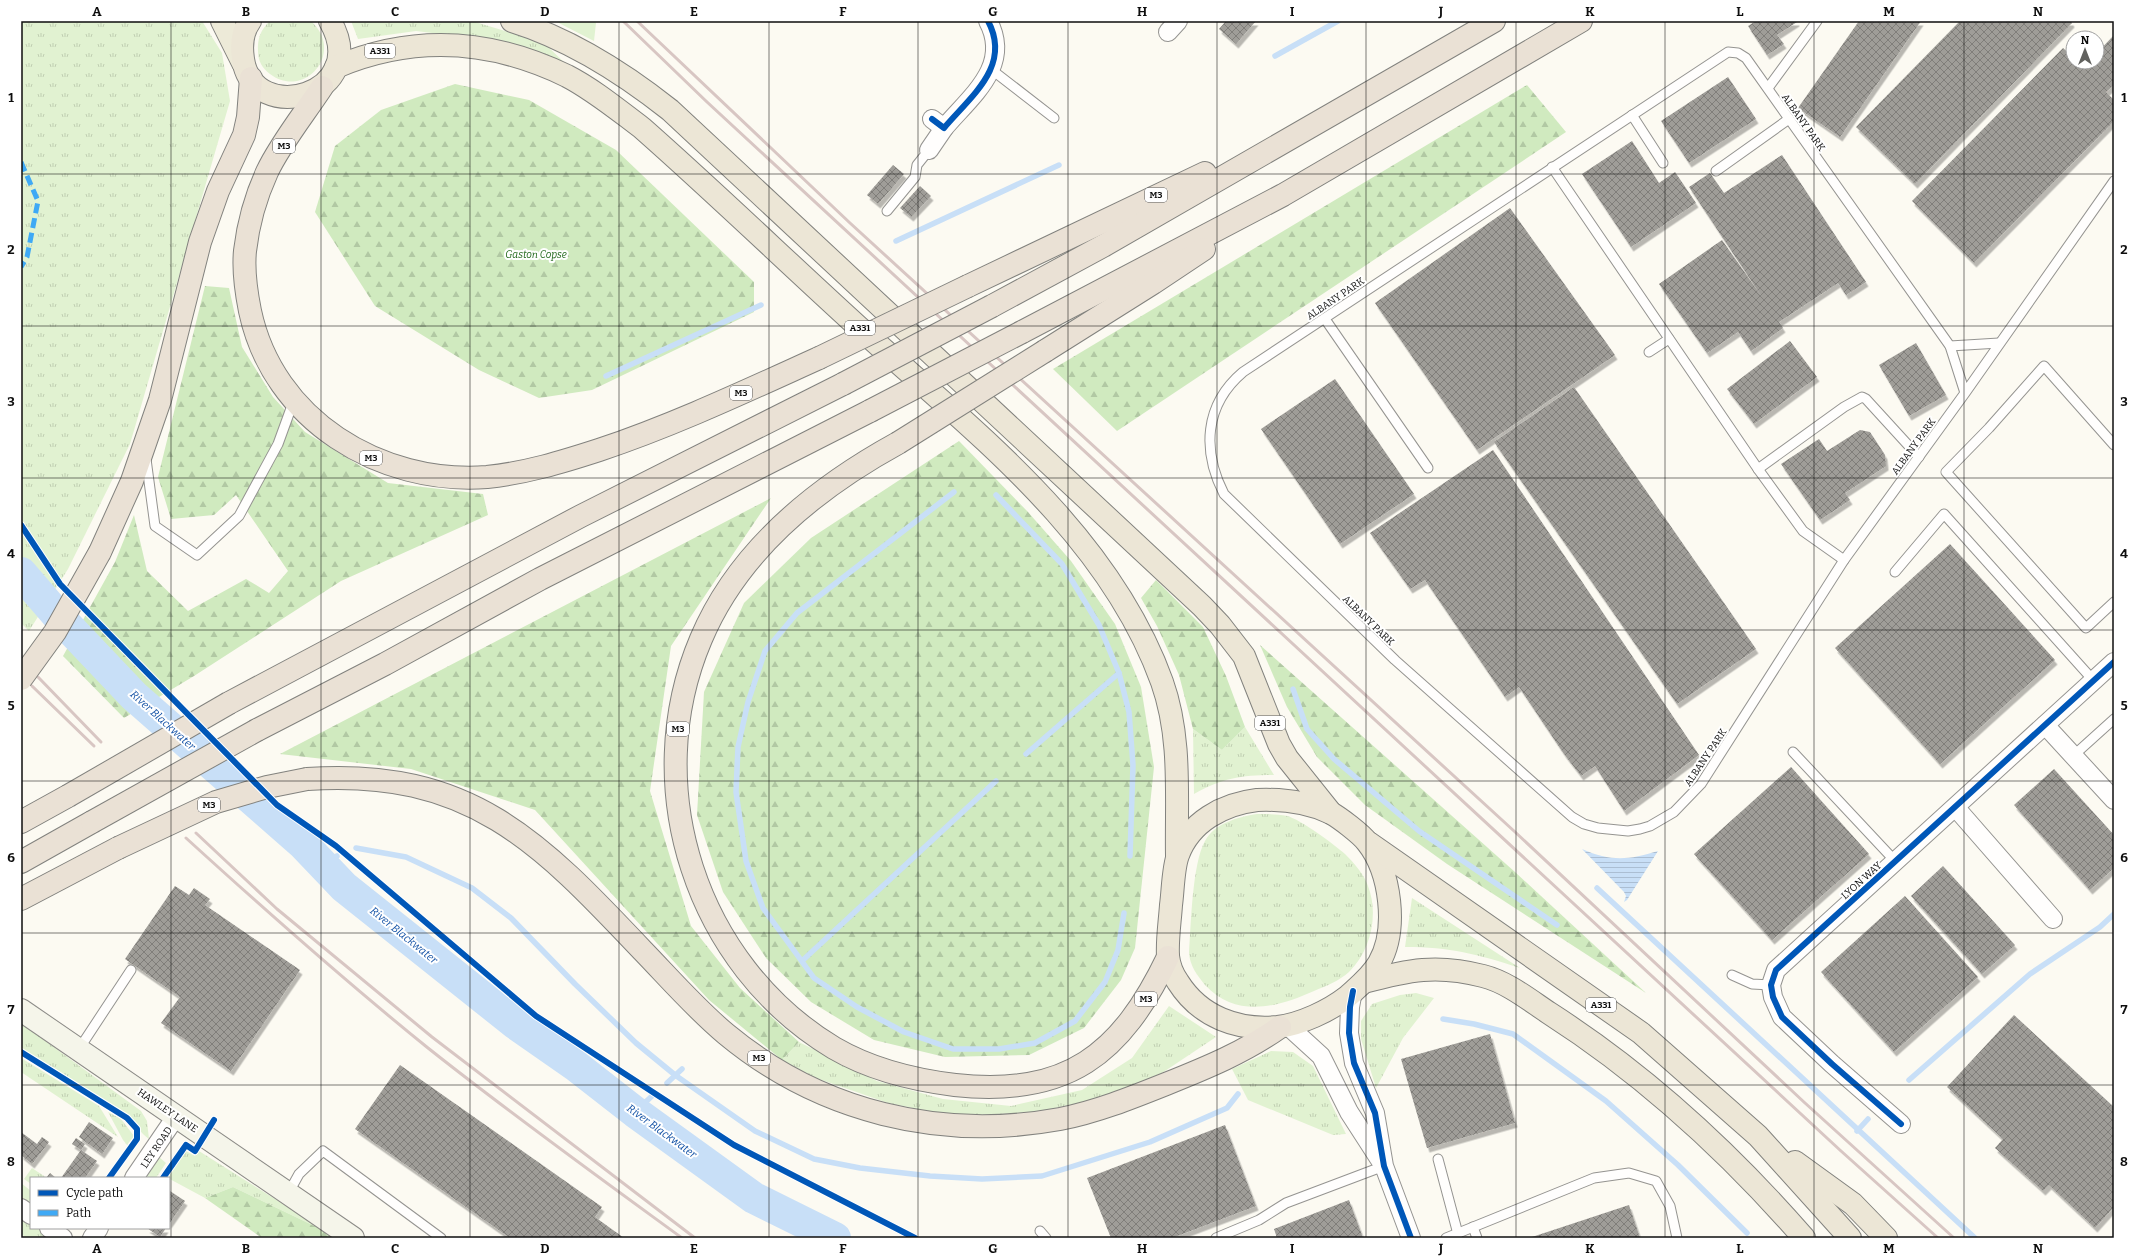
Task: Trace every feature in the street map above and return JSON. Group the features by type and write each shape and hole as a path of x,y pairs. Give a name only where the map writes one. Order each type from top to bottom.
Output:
{"highway":[{"path":"21,679 55,632 100,552 144,448 160,400 200,242 218,191 244,135 248,117 247,71 241,50 243,36 250,21"},
{"path":"247,71 266,91 284,97 298,97 310,94 322,87 336,67 339,55 339,42 336,30 330,21"},
{"name":"A331","path":"512,21 552,36 610,66 638,85 670,110 1202,606 1230,636 1244,656 1279,744 1287,758 1331,813"},
{"name":"M3","path":"21,822 229,703 581,516 843,384 1103,246 1494,21"},
{"name":"M3","path":"21,862 256,730 554,572 870,411 1150,263 1283,195 1581,21"},
{"name":"A331","path":"336,67 362,56 388,49 443,44 503,53 535,63 573,80 609,102 642,128 985,442 1060,517 1108,578 1141,633 1152,657 1169,704 1175,743 1177,856"},
{"name":"M3","path":"322,87 267,172 254,209 245,254 245,280 255,332 274,370 294,400 306,415 338,440 375,459 428,475 448,477 486,477 529,471 557,464 663,427 819,358 1089,227 1346,106"},
{"name":"M3","path":"1168,957 1152,989 1137,1013 1117,1038 1094,1057 1058,1077 1033,1084 1004,1087 939,1083 876,1066 836,1049 797,1020 770,996 728,944 711,916 691,870 682,837 675,765 680,718 685,690 700,640 729,586 750,558 796,512 839,481 898,443 1153,284 1283,195"},
{"name":"M3","path":"21,899 118,848 216,802 267,787 307,779 335,777 377,779 405,783 454,797 504,823 570,874 698,1008 742,1046 766,1062 825,1094 891,1116 913,1121 970,1127 1024,1124 1062,1118 1132,1098 1177,1080 1254,1045 1283,1026"},
{"path":"1283,800 1331,813 1367,842 1384,877 1390,908 1388,938 1379,963 1359,987 1337,1004 1323,1012 1283,1026 1239,1024 1212,1016 1200,1009 1175,977 1168,957 1170,920 1177,856 1185,842 1203,820 1216,812 1242,801 1283,800"},
{"name":"A331","path":"1367,842 1641,1033 1758,1136 1850,1238"},
{"path":"1359,987 1415,969 1439,968 1484,976 1504,985 1582,1034 1695,1126 1747,1177 1804,1238"},
{"path":"1758,1136 1853,1204 1886,1238"}],"main road":[{"path":"222,21 247,71"},
{"name":"HAWLEY LANE","path":"21,1010 177,1115 353,1238"}],"street":[{"path":"929,150 938,124 992,70 996,48 994,32 988,21"},
{"name":"LYON WAY","path":"1772,985 1776,970 1956,808 2114,662"},
{"path":"2045,725 2114,800"},
{"path":"1956,808 2053,919"},
{"path":"1772,985 1775,1004 1782,1017 1832,1064 1901,1124"},
{"path":"1359,987 1350,1007 1349,1042 1354,1063 1375,1113 1384,1166 1411,1238"},
{"path":"1283,1026 1321,1056 1328,1067 1349,1112 1384,1166"},
{"name":"LEY ROAD","path":"135,1177 177,1115"},
{"path":"21,1208 30,1214"},
{"path":"50,1229 63,1238"},
{"path":"92,1238 98,1229"}],"lane":[{"path":"1768,88 1817,21"},
{"name":"ALBANY PARK","path":"1965,393 1950,346 1745,56 1735,52 1728,52 1242,372 1226,390 1213,416 1209,435 1211,458 1218,482 1224,494 1395,660 1566,812 1584,824 1612,830 1640,829 1663,819 1693,794 1706,777 1844,560 1965,393 2114,181"},
{"path":"992,70 1054,118"},
{"path":"1632,115 1663,163"},
{"path":"1716,171 1789,120"},
{"path":"887,211 915,177 917,165 929,150"},
{"path":"1552,167 1668,339 1803,531 1844,560"},
{"path":"1324,319 1428,468"},
{"path":"1650,352 1668,339"},
{"path":"1950,346 1999,343"},
{"path":"2114,445 2044,366 1989,428 1946,472 2086,628 2114,602"},
{"path":"1758,469 1844,407 1862,397 1866,399 1919,457"},
{"path":"144,448 155,526 197,555 239,516 278,444 294,400"},
{"path":"1895,572 1944,514 2093,680"},
{"path":"2073,756 2114,719"},
{"path":"1793,752 1896,862"},
{"path":"79,1050 131,970"},
{"path":"1732,975 1752,984 1772,985"},
{"path":"289,1192 298,1174 323,1150 441,1238"},
{"path":"1438,1159 1458,1234"},
{"path":"1216,1238 1259,1220 1286,1203 1384,1166"},
{"path":"1446,1238 1594,1178 1629,1174 1656,1181 1670,1206 1677,1238"},
{"path":"1473,1228 1477,1238"}],"green space":[{"path":"21,21 202,21 222,53 230,101 130,444 68,569 29,631 21,623"},
{"path":"270,21 311,21 321,34 324,46 322,59 316,69 307,77 296,81 283,80 270,74 263,67 259,58 258,42 260,34"},
{"path":"351,21 472,21 544,43 568,66 489,40 416,31 358,39"},
{"path":"555,21 594,21 596,23 594,41"},
{"name":"Gaston Copse","path":"455,84 529,100 616,150 754,282 754,312 592,390 539,398 479,370 375,306 315,212 335,146 381,110"},
{"path":"1527,85 1566,132 1117,431 1053,369"},
{"path":"205,286 229,288 242,347 273,397 305,432 388,483 483,494 488,515 341,581 194,676 124,718 63,656 115,562 134,515 147,571 188,611 246,579 269,593 288,571 236,495 214,515 171,519 158,477"},
{"path":"959,441 1028,512 1071,561 1115,624 1141,687 1154,767 1135,948 1121,980 1084,1028 1029,1055 945,1057 874,1040 811,1002 766,958 723,892 697,815 704,692 744,603 811,538"},
{"path":"771,498 671,646 650,791 691,926 740,988 799,1042 782,1060 709,1000 535,810 411,769 280,754"},
{"path":"1156,580 1203,627 1226,676 1245,727 1222,750 1193,729 1179,675 1157,626 1141,598"},
{"path":"1260,645 1515,872 1646,993 1447,864 1365,805 1317,757 1287,707"},
{"path":"1245,727 1274,775 1232,778 1214,784 1194,794 1193,729 1222,750"},
{"path":"1257,814 1280,815 1293,818 1317,833 1345,854 1364,877 1368,886 1373,908 1373,920 1368,943 1363,954 1349,972 1332,983 1300,997 1286,1002 1258,1007 1230,1003 1217,996 1205,985 1197,974 1192,966 1189,953 1197,864 1205,841 1209,835 1221,825 1235,819"},
{"path":"1412,898 1520,968 1463,952 1436,948 1405,947"},
{"path":"1416,993 1434,998 1403,1038 1376,1088 1361,1039 1361,1021 1372,1004 1400,995"},
{"path":"1169,1006 1216,1037 1162,1073 1102,1098 1036,1112 954,1116 888,1103 816,1078 782,1060 799,1042 877,1081 943,1099 1011,1106 1082,1090 1132,1058"},
{"path":"21,1023 141,1111 147,1121 149,1139 128,1116 21,1049"},
{"path":"1271,1051 1293,1052 1313,1066 1346,1134 1333,1135 1248,1100 1232,1069"},
{"path":"21,1058 99,1106 118,1137 21,1072"},
{"path":"108,1112 121,1119 134,1136 127,1145 123,1140"},
{"path":"186,1151 195,1156 199,1151 329,1233 233,1187 205,1198 170,1179 170,1177 166,1177"},
{"path":"159,1157 166,1163 157,1177 145,1177"},
{"path":"32,1168 46,1177 30,1177 30,1183 24,1179"},
{"path":"21,1183 30,1190 30,1208 21,1201"},
{"path":"233,1187 329,1233 335,1238 262,1238 205,1198"},
{"path":"21,1215 30,1221 30,1229 40,1229 54,1238 27,1238 21,1234"}],"water":[{"path":"1582,849 1611,858 1629,858 1658,851 1627,900 1624,902 1626,896 1624,892"}],"building":[{"path":"1226,21 1256,21 1236,44 1219,29"},
{"path":"1756,21 1797,22 1777,35 1784,44 1767,55 1748,26"},
{"path":"1859,21 1921,21 1840,137 1798,108"},
{"path":"1960,21 2071,21 2072,23 1915,184 1856,127"},
{"path":"2114,35 2114,85 2106,92 2114,100 2114,121 1974,263 1912,201 2063,48 2065,50 2065,70 2105,70 2105,45"},
{"path":"1728,77 1756,119 1689,163 1661,121"},
{"path":"1632,141 1659,183 1675,172 1696,203 1631,247 1582,174"},
{"path":"1782,155 1866,282 1846,295 1838,283 1779,322 1783,328 1751,351 1738,332 1707,353 1659,284 1722,240 1762,297 1689,187 1710,173 1724,193"},
{"path":"893,165 904,174 878,204 867,195"},
{"path":"920,186 931,196 911,217 900,208"},
{"path":"1510,208 1615,355 1477,450 1375,303"},
{"path":"1790,341 1817,377 1754,424 1727,389"},
{"path":"1916,343 1946,395 1909,416 1879,365"},
{"path":"1335,379 1414,494 1340,544 1261,429"},
{"path":"1574,387 1756,649 1677,704 1494,442"},
{"path":"1860,430 1870,432 1885,455 1886,466 1845,493 1850,500 1820,520 1781,464 1819,439 1827,451"},
{"path":"1493,450 1699,755 1624,811 1595,766 1581,776 1564,754 1519,687 1505,697 1425,580 1410,589 1370,533"},
{"path":"1950,544 2055,660 1940,764 1835,648"},
{"path":"1791,767 1869,854 1772,940 1694,854"},
{"path":"2054,769 2114,835 2114,868 2090,890 2014,805"},
{"path":"1943,866 2015,945 1982,974 1911,896"},
{"path":"175,886 189,895 194,888 210,899 205,905 300,970 231,1071 161,1023 180,997 125,959"},
{"path":"1905,896 1978,977 1894,1052 1821,972"},
{"path":"2014,1015 2114,1107 2114,1207 2095,1228 2049,1185 2043,1191 1995,1148 2003,1139 1947,1087"},
{"path":"1490,1034 1515,1123 1427,1148 1401,1059"},
{"path":"400,1065 602,1207 595,1217 624,1238 510,1238 355,1129"},
{"path":"89,1122 113,1138 102,1154 79,1137"},
{"path":"1225,1125 1256,1206 1172,1238 1111,1238 1087,1178"},
{"path":"21,1132 37,1144 42,1137 49,1142 32,1164 21,1155"},
{"path":"76,1138 85,1144 81,1150 72,1144"},
{"path":"81,1150 97,1161 86,1177 62,1177"},
{"path":"50,1173 55,1177 47,1177"},
{"path":"170,1191 185,1201 170,1223"},
{"path":"1349,1200 1363,1238 1277,1238 1274,1229"},
{"path":"1629,1205 1640,1238 1529,1238"},
{"path":"148,1229 165,1229 160,1237"}],"waterway":[{"path":"1275,56 1338,21"},
{"path":"896,241 1059,165"},
{"path":"606,376 761,305"},
{"path":"954,492 797,613 765,651 748,702 738,747 736,792 746,861 763,908 814,978 857,1007 904,1032 953,1049 999,1049 1035,1043 1075,1021 1105,982 1118,950 1124,913"},
{"path":"996,495 1062,564 1099,625 1119,673 1129,712 1133,765 1130,856"},
{"name":"River Blackwater","path":"21,573 58,616 134,696 303,844 344,887 516,1024 576,1066 635,1112 754,1198 835,1238"},
{"path":"1026,754 1119,673"},
{"path":"1293,689 1307,729 1334,759 1419,831 1557,925"},
{"path":"803,960 996,781"},
{"path":"356,848 406,857 472,888 511,918 575,984 636,1043 675,1075 755,1131 814,1159 860,1168 930,1176 982,1179 1042,1176 1150,1142 1227,1108 1238,1094"},
{"path":"323,864 337,856"},
{"path":"1597,888 1975,1238"},
{"path":"1909,1080 2030,974 2100,927 2114,914"},
{"path":"1443,1019 1474,1024 1513,1034 1606,1101 1678,1165 1747,1233"},
{"path":"667,1083 682,1069"},
{"path":"635,1112 652,1096"},
{"path":"1857,1131 1868,1119"}],"railway":[{"path":"623,21 707,102 1841,1151 1938,1238"},
{"path":"637,21 850,223 1514,831 1805,1103 1954,1238"},
{"path":"38,677 101,742"},
{"path":"32,686 94,746"},
{"path":"196,833 277,909 432,1037 695,1238"},
{"path":"186,838 306,945 428,1048 522,1121 682,1238"}],"marked path":[{"path":"21,162 38,201 27,257 21,267"}],"cycle path":[{"path":"932,119 944,128 976,92 985,79 992,66 995,52 994,37 988,21"},
{"path":"21,525 60,584 277,805 336,846 536,1016 734,1145 915,1238"},
{"path":"1901,1124 1832,1064 1782,1017 1773,997 1771,985 1776,970 2114,662"},
{"path":"1353,991 1350,1007 1349,1033 1354,1063 1375,1113 1384,1166 1411,1238"},
{"path":"21,1052 127,1118 137,1129 137,1139 110,1177"},
{"path":"164,1177 186,1145 195,1151 214,1120"}]}
